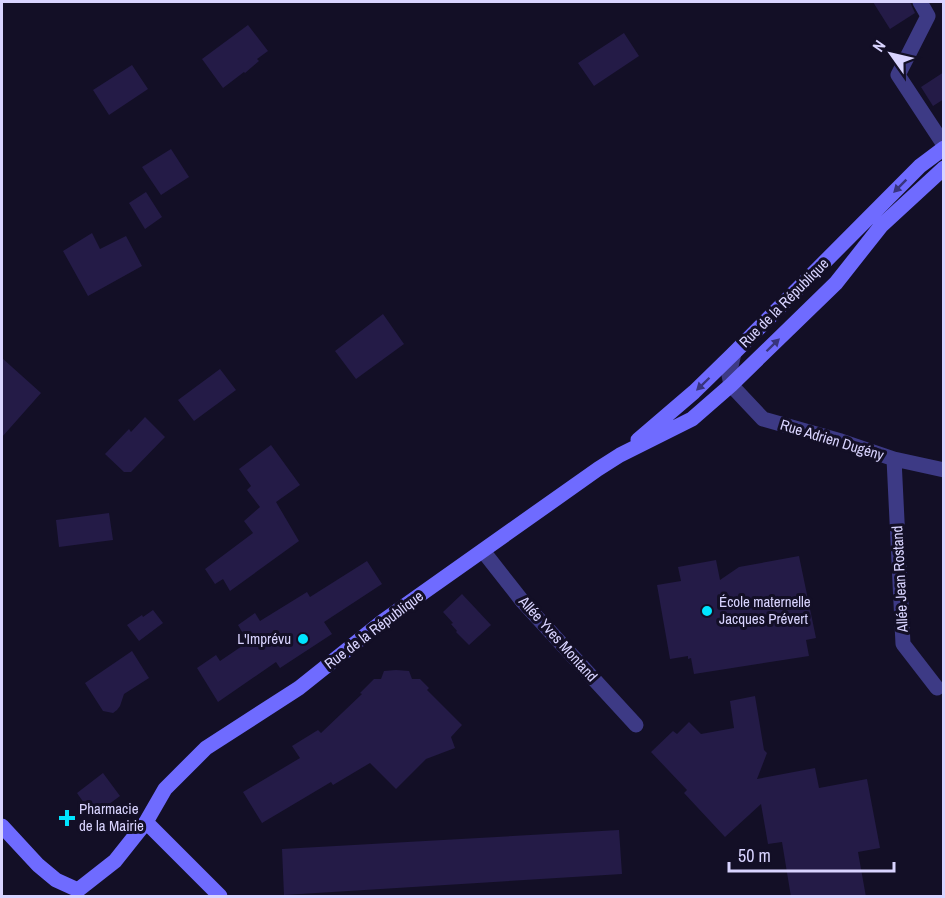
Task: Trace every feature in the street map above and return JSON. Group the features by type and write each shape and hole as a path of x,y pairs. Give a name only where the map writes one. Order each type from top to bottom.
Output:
{"main road":[{"name":"Rue de la République","path":"620,455 694,392 927,160 944,146"},
{"path":"927,160 939,171"},
{"name":"Rue de la République","path":"76,893 115,861 146,822 165,789 206,748 299,688 383,621 598,469 620,455 692,419 731,385 836,283 881,226 939,171"},
{"path":"146,822 220,897"},
{"path":"2,826 38,865 76,893"}],"street":[{"path":"920,2 928,16 898,75 944,146"},
{"path":"731,385 729,375 734,353"},
{"name":"Rue Adrien Dugény","path":"731,385 763,419 894,459 944,470"},
{"name":"Allée Jean Rostand","path":"894,459 903,644 937,688"},
{"name":"Allée Yves Montand","path":"483,551 523,602 636,724"}],"building":[{"path":"873,2 910,2 915,13 890,29"},
{"path":"248,25 268,51 257,59 259,61 245,73 223,88 202,59"},
{"path":"624,33 639,56 594,86 578,63"},
{"path":"132,65 148,89 109,115 93,90"},
{"path":"944,72 944,99 933,106 921,87"},
{"path":"171,149 189,177 161,195 142,167"},
{"path":"146,192 162,217 145,229 129,203"},
{"path":"92,233 100,249 126,236 142,266 88,296 63,251"},
{"path":"383,314 404,344 356,379 335,351"},
{"path":"2,358 41,393 2,437"},
{"path":"220,369 236,390 194,421 178,400"},
{"path":"145,417 165,437 131,472 124,472 105,454 129,429 131,432"},
{"path":"271,445 300,485 276,502 299,541 230,591 223,579 215,584 205,569 253,533 244,521 260,507 247,490 251,486 239,469"},
{"path":"109,513 113,540 59,547 56,520"},
{"path":"799,556 816,638 806,640 809,656 694,674 691,658 688,659 688,656 670,659 657,585 681,581 678,567 716,560 720,580 739,567"},
{"path":"367,561 382,584 324,622 332,634 280,668 276,662 218,702 197,668 216,655 220,661 248,642 238,625 255,613 260,621 307,592 310,597"},
{"path":"462,594 491,625 469,645 456,632 451,624 453,623 443,612"},
{"path":"153,610 163,623 139,641 127,625"},
{"path":"132,651 149,678 124,694 120,706 113,713 103,711 85,683"},
{"path":"384,671 409,671 412,679 420,679 429,688 427,690 462,725 451,737 455,748 426,759 396,789 370,763 333,785 331,782 262,823 243,792 300,758 292,746 318,730 321,733 362,694 360,693 374,679 381,679"},
{"path":"755,696 764,750 767,753 757,779 815,768 819,788 867,779 880,848 858,852 866,897 791,897 782,842 768,844 761,804 725,837 684,793 687,790 651,752 673,731 677,734 689,722 701,734 734,728 730,701"},
{"path":"103,773 120,796 93,816 77,793"},
{"path":"619,830 622,874 284,895 282,849"}],"place":[{"name":"École maternelle Jacques Prévert","path":"707,611"},
{"name":"L'Imprévu","path":"303,639"},
{"name":"Pharmacie de la Mairie","path":"67,818"}]}
